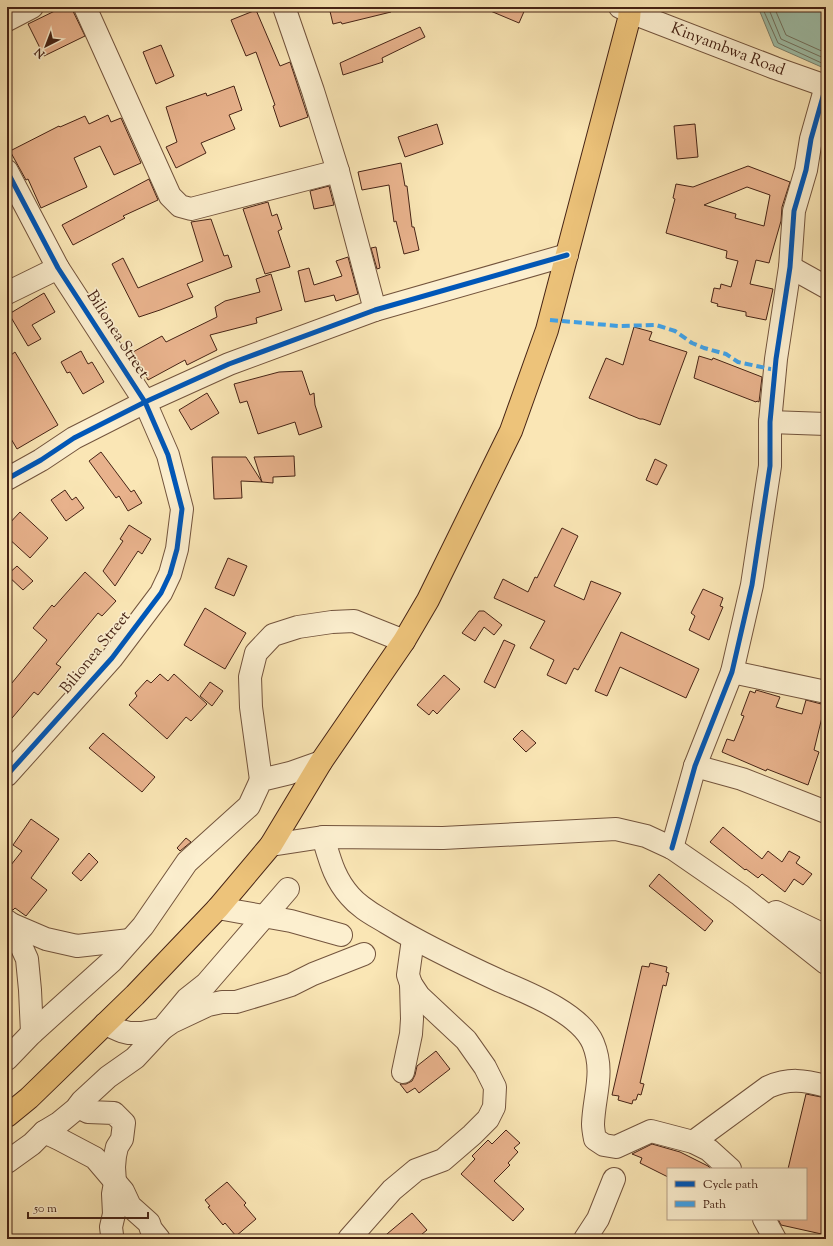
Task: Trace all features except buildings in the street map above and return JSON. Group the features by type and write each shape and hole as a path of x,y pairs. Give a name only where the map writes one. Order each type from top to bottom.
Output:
{"highway":[{"path":"7,1116 29,1098 136,995 218,908 271,845 322,762 404,641 428,600 510,431 547,330 627,26 626,9"}],"street":[{"path":"7,20 32,7"},
{"path":"85,7 170,196 180,206 191,209 338,171"},
{"path":"284,7 313,91 338,171 375,310"},
{"name":"Kinyambwa Road","path":"626,9 775,68 826,86"},
{"path":"672,848 696,766 732,672 753,577 770,466 770,422 776,359 790,268 794,211 806,170 811,139 826,86"},
{"name":"Bilionea Street","path":"7,171 58,268 145,402 168,455 182,509 177,549 170,574 160,593 112,658 7,775"},
{"path":"7,480 74,438 145,402 229,364 375,310 567,255"},
{"path":"7,293 58,268"},
{"path":"790,268 826,287"},
{"path":"770,422 826,424"},
{"path":"7,1059 32,1033 112,961 143,926 187,862 249,806 261,780 251,707 250,677 256,652 273,635 298,627 332,622 354,621 404,641"},
{"path":"732,672 826,692"},
{"path":"261,780 290,773 322,762"},
{"path":"696,766 742,779 826,812"},
{"path":"271,845 323,837 443,838 616,829 646,836 672,848 740,895 826,963"},
{"path":"323,837 334,872 350,897 366,910 413,939 540,999 578,1023 593,1043 599,1065 598,1091 593,1125 595,1139 604,1145 616,1147 651,1131 693,1142 709,1150 729,1168"},
{"path":"7,1162 32,1144 44,1132 59,1123 78,1107 108,1077 135,1058 188,999 206,984 288,889"},
{"path":"740,895 826,936"},
{"path":"218,908 233,912 291,921 341,935"},
{"path":"9,922 46,939 77,946 130,940"},
{"path":"9,922 27,959 32,1033"},
{"path":"349,1239 392,1190 416,1170 443,1160 488,1119 494,1107 495,1087 485,1067 466,1040 419,996 411,984 408,975 413,939"},
{"path":"105,1024 129,1033 142,1033 162,1029 172,1022 208,1005 222,1002 236,1002 291,985 313,974 364,954"},
{"path":"403,1072 411,1034 411,984"},
{"path":"693,1142 768,1086 792,1080 817,1083 826,1086"},
{"path":"78,1107 88,1112 114,1113 124,1123 122,1138 117,1147 115,1156 115,1183 113,1194 114,1214 111,1227 112,1235 110,1239"},
{"path":"44,1132 95,1158 123,1191 130,1206 149,1223 151,1229 159,1239"},
{"path":"585,1239 598,1219 614,1179"},
{"path":"765,1220 775,1239"}],"water":[{"path":"758,7 826,7 826,69 774,46"}],"marked path":[{"path":"550,320 619,326 656,325 675,331 692,343 704,348 726,354 738,362 775,370"}],"cycle path":[{"path":"672,848 695,766 732,672 752,585 770,466 770,422 776,359 790,267 794,211 806,170 811,139 826,86"},
{"path":"7,171 58,268 145,402 168,455 182,509 177,549 170,574 161,593 112,658 7,775"},
{"path":"7,479 41,460 74,438 145,402 229,364 375,310 567,255"}]}
